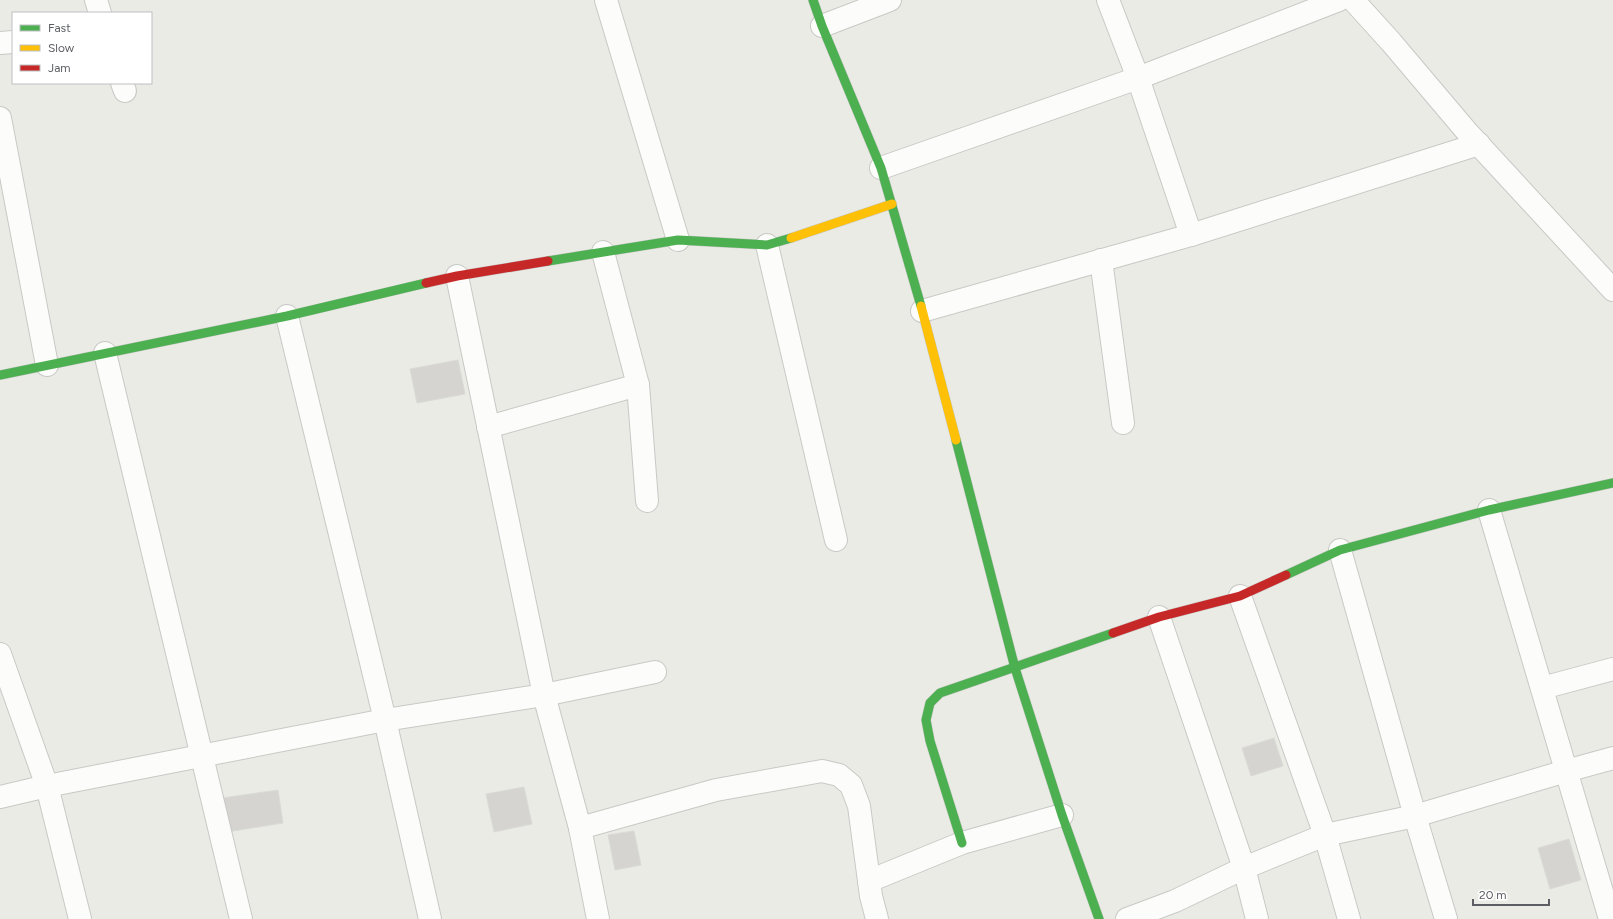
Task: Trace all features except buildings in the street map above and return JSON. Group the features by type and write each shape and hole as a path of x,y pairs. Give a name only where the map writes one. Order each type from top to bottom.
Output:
{"street":[{"path":"96,0 100,12"},
{"path":"606,0 678,240"},
{"path":"813,0 822,26 881,168 922,311 1014,668 1062,815 1099,919"},
{"path":"822,26 890,0"},
{"path":"1108,0 1138,78 1192,235"},
{"path":"881,168 1138,78 1339,0"},
{"path":"1353,0 1479,144 1613,290"},
{"path":"0,43 12,42"},
{"path":"0,118 47,365"},
{"path":"922,311 1192,235 1479,144"},
{"path":"0,375 287,316 457,276 678,240 767,245 796,237 892,204"},
{"path":"767,245 836,540"},
{"path":"603,252 638,385 647,501"},
{"path":"1101,260 1123,423"},
{"path":"457,276 544,695 580,828 598,919"},
{"path":"287,316 385,720 430,919"},
{"path":"105,353 241,919"},
{"path":"488,427 638,385"},
{"path":"962,843 930,741 926,720 930,703 940,693 1159,616 1240,596 1340,550 1489,510 1613,483"},
{"path":"1489,510 1611,917"},
{"path":"1340,550 1415,816 1446,919"},
{"path":"1240,596 1325,835 1349,919"},
{"path":"1159,616 1244,868 1257,919"},
{"path":"0,654 47,786 80,919"},
{"path":"1542,688 1613,670"},
{"path":"0,798 47,786 385,720 544,695 655,672"},
{"path":"1127,919 1174,901 1244,868 1325,835 1415,816 1566,770 1613,758"},
{"path":"580,828 716,790 822,771 839,775 851,786 858,806 871,896 877,919"},
{"path":"869,881 962,843 1062,815"}],"traffic: fast":[{"path":"813,0 822,26 881,168 921,306"},
{"path":"548,261 678,240 767,245 791,238"},
{"path":"0,375 287,316 426,283"},
{"path":"956,440 1015,668 1062,815 1099,919"},
{"path":"1286,575 1340,550 1489,510 1613,483"},
{"path":"962,843 930,741 926,720 930,703 940,693 1113,633"}],"traffic: slow":[{"path":"791,238 892,204"},
{"path":"921,306 956,440"}],"traffic: jam":[{"path":"426,283 457,276 548,261"},
{"path":"1113,633 1159,617 1240,596 1286,575"}]}
